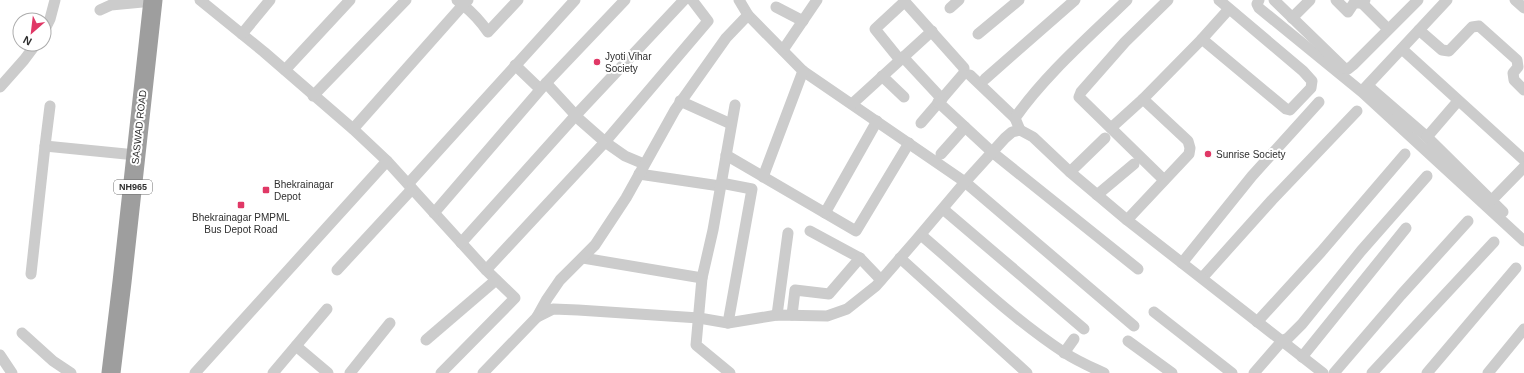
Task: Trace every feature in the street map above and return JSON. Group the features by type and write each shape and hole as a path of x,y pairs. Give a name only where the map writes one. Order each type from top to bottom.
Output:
{"highway":[{"name":"SASWAD ROAD","path":"111,373 153,0"}],"street":[{"path":"52,12 55,0"},
{"path":"100,10 111,5 153,0"},
{"path":"200,0 285,70 313,96 353,129 387,161 486,270 515,298 440,373"},
{"path":"242,34 270,0"},
{"path":"285,70 350,0"},
{"path":"313,96 406,0"},
{"path":"353,129 462,2 488,32 518,0"},
{"path":"337,270 515,65 574,0"},
{"path":"434,213 543,86 624,0"},
{"path":"461,242 576,114 684,0"},
{"path":"486,270 605,142 708,22 692,0"},
{"path":"738,0 748,15 803,71 965,182 1134,326"},
{"path":"783,50 817,0"},
{"path":"950,8 959,0"},
{"path":"978,34 1019,0"},
{"path":"986,79 1075,0"},
{"path":"1015,118 1030,98 1072,53 1127,0"},
{"path":"1164,180 1079,97 1081,92 1125,42 1168,0"},
{"path":"1202,39 1286,109 1290,110 1311,88 1312,81 1303,71 1219,0"},
{"path":"1259,0 1256,4 1259,8 1427,137 1524,232"},
{"path":"1274,0 1344,68 1348,69 1418,0"},
{"path":"1292,18 1310,0"},
{"path":"1336,0 1348,12 1354,3 1363,2 1388,29"},
{"path":"1365,89 1447,0"},
{"path":"1515,0 1524,8"},
{"path":"921,123 940,100 964,71 964,68 906,3 902,4 876,27 876,30 902,58 940,100 965,127 992,152 1138,269"},
{"path":"776,6 803,21"},
{"path":"1111,128 1143,99 1230,9"},
{"path":"483,373 537,317 560,280 595,245 626,198 680,101 726,38 748,15"},
{"path":"1419,30 1442,50 1449,51 1472,28 1478,26 1517,60 1518,67 1513,73 1514,80 1524,90"},
{"path":"852,104 932,31"},
{"path":"1402,49 1524,160"},
{"path":"0,87 29,52"},
{"path":"515,65 576,114 580,120 605,142 642,169 752,189 728,323"},
{"path":"763,176 803,71"},
{"path":"970,75 1015,118 1020,130 1033,137 1070,172 1127,220 1322,373"},
{"path":"882,76 904,97"},
{"path":"1365,89 1524,241"},
{"path":"1127,220 1189,154 1190,148 1188,141 1143,99"},
{"path":"680,101 731,124"},
{"path":"1427,137 1458,101"},
{"path":"1182,263 1252,176 1319,102"},
{"path":"730,373 696,345 702,278 713,230 735,105"},
{"path":"31,274 50,106"},
{"path":"1202,278 1272,200 1357,111"},
{"path":"825,213 877,121"},
{"path":"942,154 965,127"},
{"path":"537,317 553,310 699,318 728,323 777,315 827,316 847,309 865,296 882,280 965,182 1005,138 1012,132 1020,130"},
{"path":"1070,172 1105,138"},
{"path":"726,155 856,231 908,143"},
{"path":"45,146 136,155"},
{"path":"1257,322 1321,252 1405,154"},
{"path":"195,373 387,161"},
{"path":"1097,195 1134,164"},
{"path":"1492,201 1524,167"},
{"path":"1254,373 1282,341 1288,338 1302,324 1361,251 1427,176"},
{"path":"943,209 1084,329"},
{"path":"1334,373 1401,295 1468,221"},
{"path":"1302,357 1406,228"},
{"path":"810,231 860,258 882,280"},
{"path":"777,315 788,233"},
{"path":"921,235 1006,308 1064,353 1104,373"},
{"path":"1372,373 1494,242"},
{"path":"583,258 702,278"},
{"path":"792,315 795,290 829,294 860,258"},
{"path":"900,258 1027,373"},
{"path":"1427,373 1516,268"},
{"path":"426,340 496,280"},
{"path":"273,373 327,309"},
{"path":"1154,312 1232,373"},
{"path":"350,373 390,323"},
{"path":"1488,373 1524,329"},
{"path":"22,334 53,361 71,373"},
{"path":"1064,353 1074,339"},
{"path":"1128,341 1172,373"},
{"path":"296,346 328,373"},
{"path":"0,355 12,373"}],"place":[{"name":"Jyoti Vihar Society","path":"597,62"},
{"name":"Sunrise Society","path":"1208,154"},
{"name":"Bhekrainagar Depot","path":"266,190"},
{"name":"Bhekrainagar PMPML Bus Depot Road","path":"241,205"}]}
